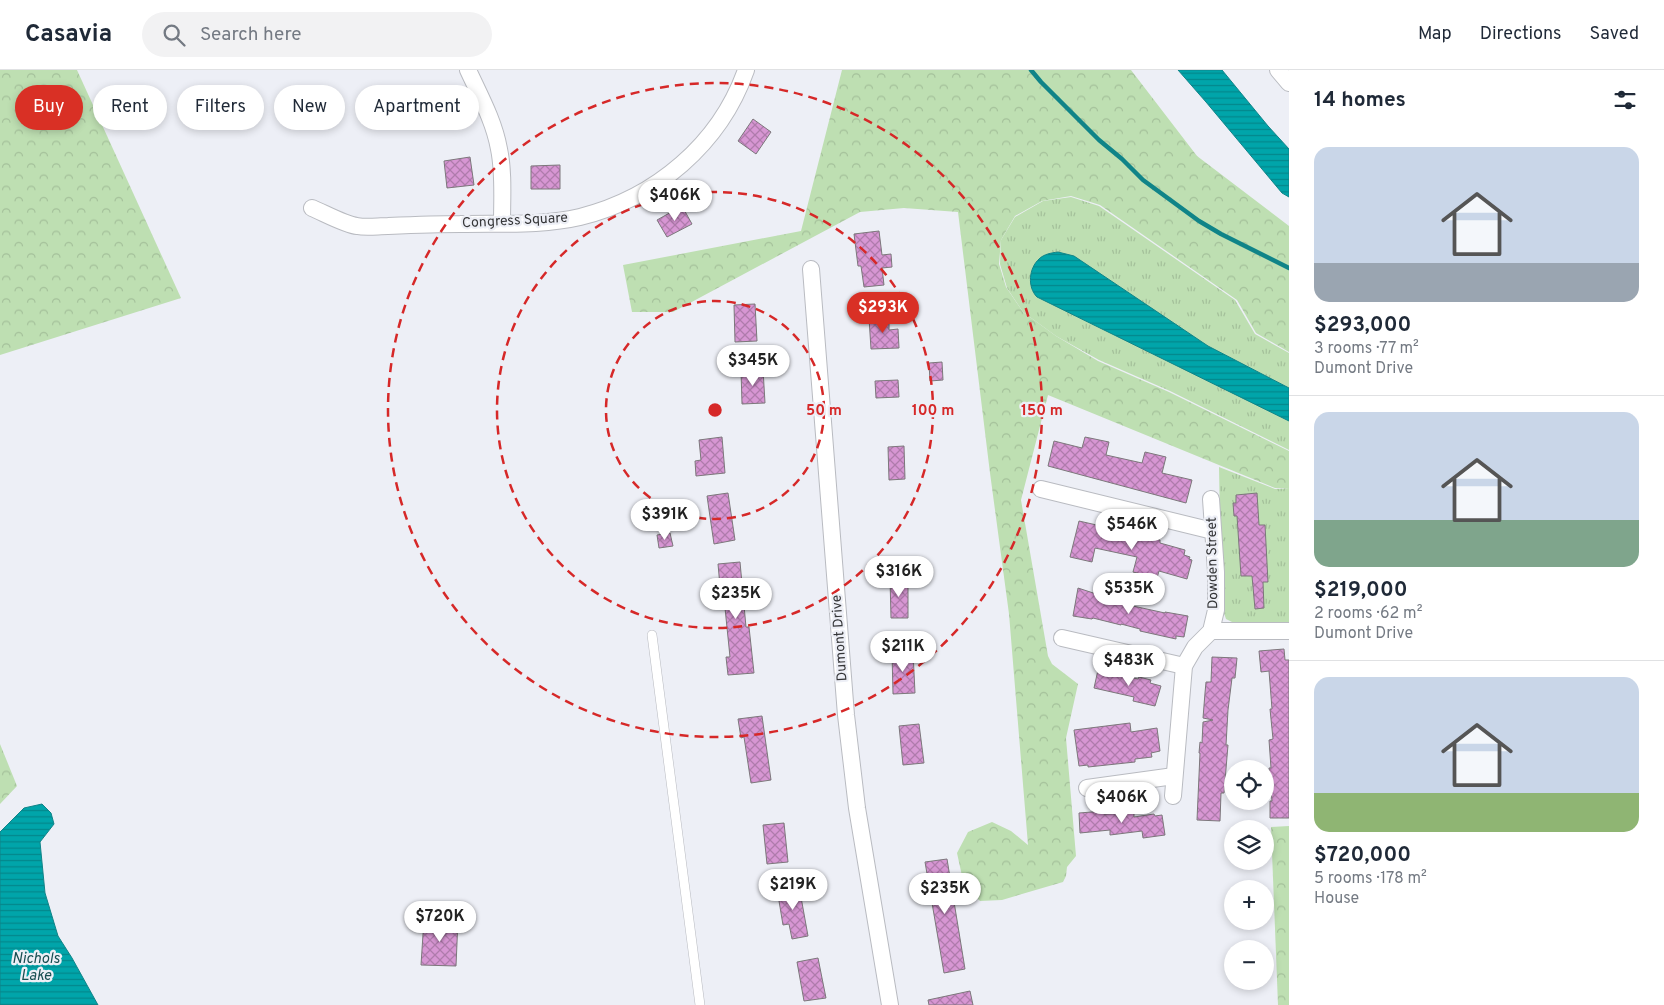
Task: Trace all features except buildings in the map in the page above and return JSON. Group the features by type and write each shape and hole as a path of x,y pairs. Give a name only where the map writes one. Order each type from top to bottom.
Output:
{"street":[{"path":"468,70 492,122 500,150 502,223"},
{"name":"Congress Square","path":"312,208 356,226 546,222 579,217 614,207 643,193 670,176 699,147 724,117 746,70"},
{"name":"Dumont Drive","path":"811,269 846,715 857,808 890,1005"},
{"path":"1041,489 1213,531"},
{"name":"Dowden Street","path":"1211,500 1216,572 1216,610 1211,631"},
{"path":"1173,796 1184,666 1195,648 1211,631 1289,631"},
{"path":"1062,638 1184,666"},
{"path":"1087,788 1174,776"}],"lane":[{"path":"652,635 700,1005"}],"green space":[{"path":"0,70 77,70 93,105 93,130 104,130 181,298 0,355"},
{"path":"842,70 1131,70 1197,156 1289,226 1289,352 1256,333 1237,300 1100,205 1071,196 1042,201 1015,216 1001,240 999,264 1006,287 1023,312 1056,336 1098,361 1169,392 1289,451 1289,488 1275,488 1048,395 1021,500 1048,656 1052,664 1078,684 1066,738 1076,856 1067,867 1063,882 1002,900 980,901 964,885 957,853 968,832 992,822 1011,831 1028,845 1009,614 958,212 904,208 860,212 673,312 632,312 623,265 801,231"},
{"path":"1071,197 1099,206 1235,300 1255,334 1289,353 1289,450 1170,391 1099,360 1056,336 1023,312 1007,288 1000,264 1001,240 1015,217 1043,201"},
{"path":"1219,467 1275,489 1289,488 1289,623 1234,623 1226,619 1223,610 1225,588 1220,520"},
{"path":"0,744 17,786 0,804"},
{"path":"1289,826 1289,1005 1278,1005 1273,870 1274,827"}],"water":[{"path":"1178,70 1222,70 1289,149 1289,197 1282,193"},
{"path":"1058,252 1074,256 1208,346 1289,388 1289,421 1037,297 1032,288 1030,278 1033,267 1043,256"},
{"name":"Nichols Lake","path":"42,804 51,813 54,824 40,842 45,893 58,936 98,1005 0,1005 0,832 24,808"}],"waterway":[{"path":"1031,70 1099,140 1143,180 1199,221 1289,268"}]}
